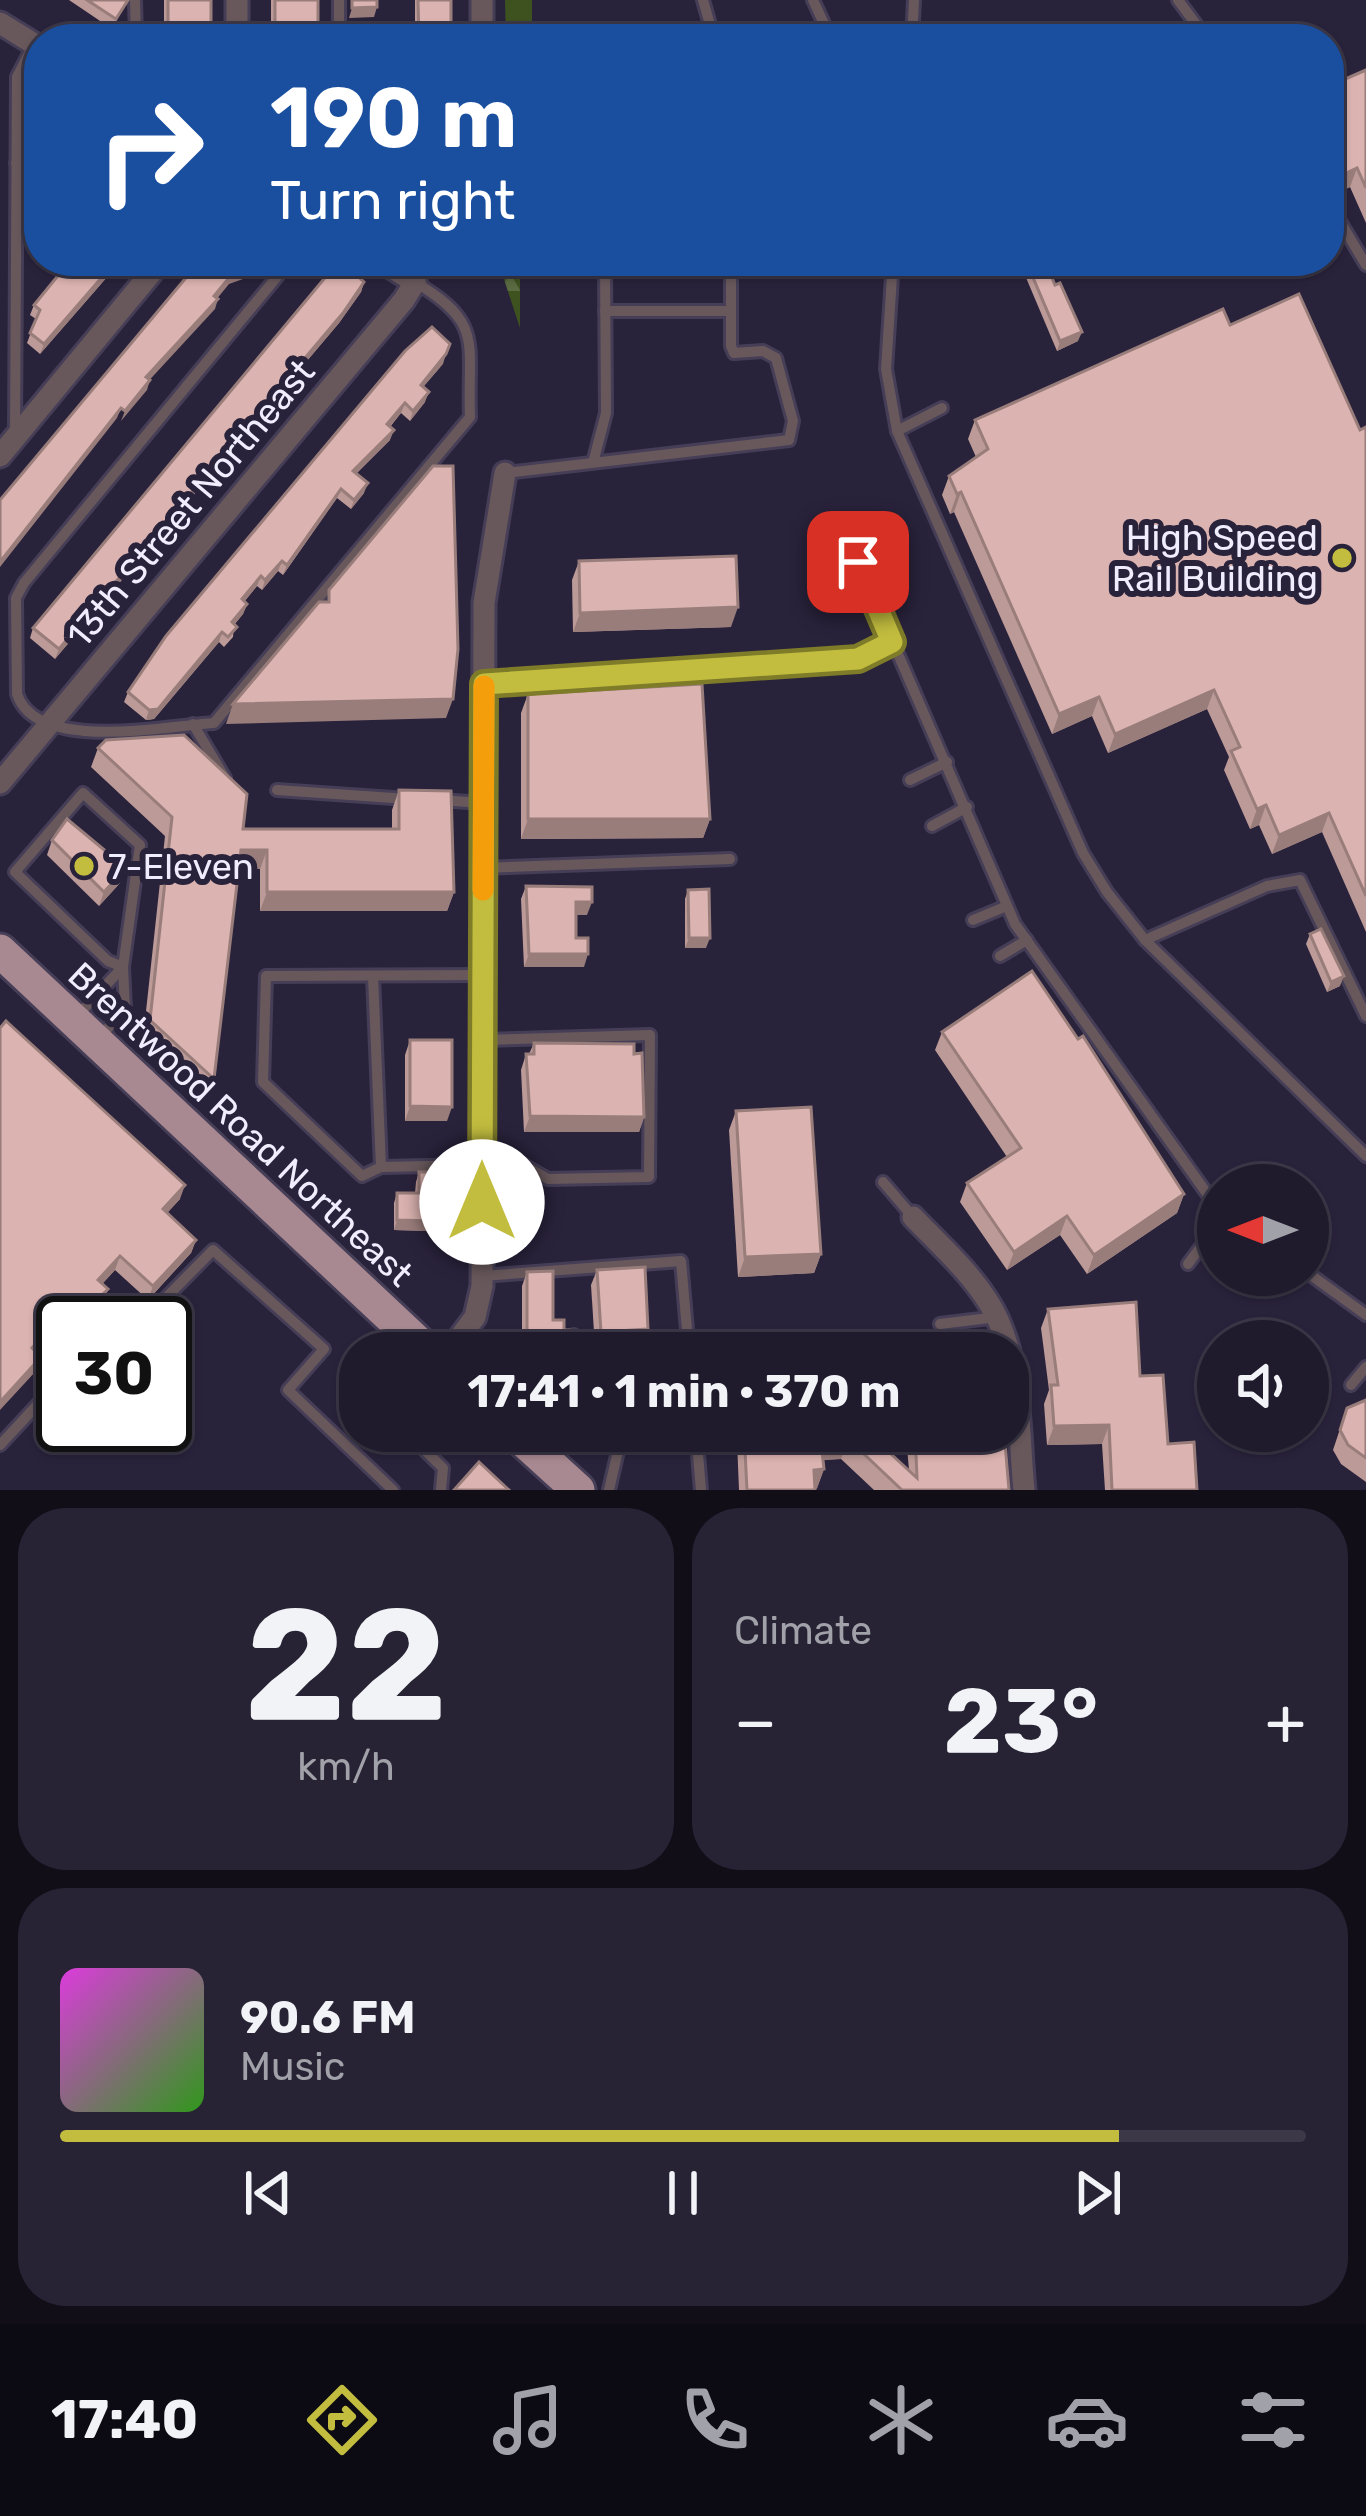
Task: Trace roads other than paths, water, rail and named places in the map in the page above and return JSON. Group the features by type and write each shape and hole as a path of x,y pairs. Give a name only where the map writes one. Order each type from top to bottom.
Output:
{"main road":[{"name":"Brentwood Road Northeast","path":"0,951 85,1030 384,1332"},
{"path":"543,1452 578,1490"}],"street":[{"path":"8,447 149,276"},
{"name":"13th Street Northeast","path":"0,783 409,276"},
{"path":"464,1332 475,1317 482,1276 486,574 505,473"},
{"path":"913,1217 969,1276 997,1317 1000,1332"},
{"path":"1019,1452 1024,1490"}],"lane":[{"path":"8,447 17,77 24,65"},
{"path":"16,163 24,168"},
{"path":"1344,228 1366,265"},
{"path":"278,276 16,598 17,694 20,703 47,725 78,732 214,723 470,417 466,326 452,304 417,276"},
{"path":"594,459 606,412 605,276"},
{"path":"505,473 594,459 789,440 793,421 776,358 763,351 734,353 731,276"},
{"path":"892,276 886,369 897,431 1083,853 1145,940 1366,1156"},
{"path":"605,311 731,311"},
{"path":"897,431 942,408"},
{"path":"843,527 1007,906 1197,1179"},
{"path":"484,684 847,661 892,642"},
{"path":"193,724 225,778"},
{"path":"910,780 946,762"},
{"path":"277,790 484,803"},
{"path":"85,1030 125,1009 123,968 140,845 83,793 15,872 108,961 123,968"},
{"path":"932,826 967,808"},
{"path":"62,818 77,830"},
{"path":"484,868 730,859"},
{"path":"120,870 135,883"},
{"path":"1145,940 1267,886 1300,880 1366,1016"},
{"path":"973,920 1007,906"},
{"path":"1000,956 1027,940"},
{"path":"85,1030 123,968"},
{"path":"483,975 266,976 263,1082 362,1176 380,1167 522,1164 548,1179 649,1177 650,1035 483,1040"},
{"path":"373,976 380,1167"},
{"path":"883,1182 913,1217"},
{"path":"168,1296 213,1250 324,1349 288,1390 393,1490"},
{"path":"1187,1264 1197,1251"},
{"path":"482,1276 681,1261 687,1332"},
{"path":"1329,1288 1366,1315"},
{"path":"940,1324 997,1317"},
{"path":"1351,1385 1366,1366"},
{"path":"0,1445 36,1406"},
{"path":"427,1452 443,1468 441,1490"},
{"path":"609,1490 617,1452"},
{"path":"698,1452 701,1490"}],"place":[{"name":"High Speed Rail Building","path":"1342,558"},
{"name":"7-Eleven","path":"84,866"}]}
